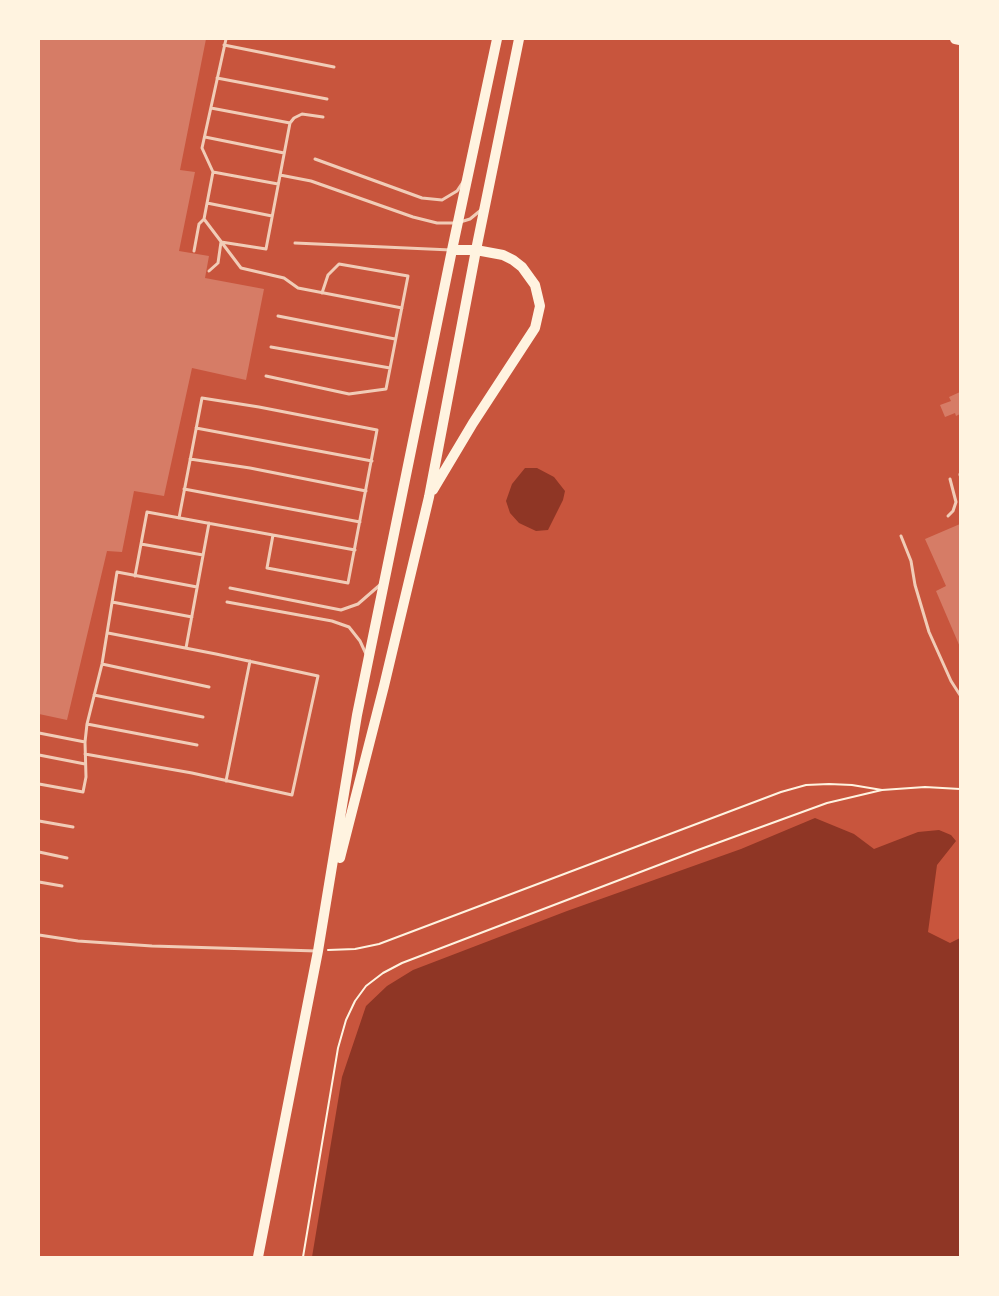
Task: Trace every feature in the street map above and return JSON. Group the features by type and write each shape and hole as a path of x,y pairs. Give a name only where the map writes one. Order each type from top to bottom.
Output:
{"main road":[{"path":"258,1257 318,951 357,715 457,223 497,39"},
{"path":"323,922 384,686 429,497 476,250 519,39"},
{"path":"955,39 960,40"},
{"path":"429,497 473,423 535,328 538,318 538,295 535,284 522,267 503,256 476,250 452,250"}],"lane":[{"path":"194,251 199,224 204,219 213,172 202,148 226,39"},
{"path":"224,45 334,67"},
{"path":"217,78 327,99"},
{"path":"211,108 290,123"},
{"path":"221,242 266,249 290,123 294,118 302,114 323,117"},
{"path":"205,137 284,153"},
{"path":"315,159 422,198 442,200 457,191 468,175"},
{"path":"213,172 278,184"},
{"path":"280,175 311,181 413,217 437,223 457,223 470,219 485,207"},
{"path":"207,202 272,216"},
{"path":"204,219 241,268 284,278 298,288 402,308"},
{"path":"209,271 218,263 221,242"},
{"path":"295,243 452,250"},
{"path":"266,376 349,394 386,389 408,276 338,264 328,275 322,293"},
{"path":"278,316 396,338"},
{"path":"271,347 390,368"},
{"path":"179,518 202,398 260,407 377,430 348,583 268,568 273,535"},
{"path":"196,428 372,461"},
{"path":"190,459 250,468 366,491"},
{"path":"948,516 954,511 956,502 950,479"},
{"path":"184,489 360,522"},
{"path":"135,576 147,512 355,550"},
{"path":"186,648 209,523"},
{"path":"901,536 911,561 915,585 929,632 951,681 960,694"},
{"path":"141,544 203,555"},
{"path":"39,784 83,792 86,777 85,742 87,724 102,664 117,572 197,587"},
{"path":"230,588 340,610 358,604 384,580"},
{"path":"112,602 192,617"},
{"path":"227,602 332,621 348,627 360,641 368,660"},
{"path":"85,754 292,795 318,676 108,633"},
{"path":"226,781 250,661"},
{"path":"102,664 209,688"},
{"path":"94,695 203,717"},
{"path":"87,724 197,745"},
{"path":"39,733 85,742"},
{"path":"39,755 85,764"},
{"path":"39,821 72,827"},
{"path":"39,852 67,858"},
{"path":"39,882 62,886"},
{"path":"39,935 69,940 152,946 318,951"}],"path":[{"path":"318,951 354,949 379,944 781,792 806,785 829,784 852,785 882,790"},
{"path":"303,1257 338,1048 346,1020 355,1001 366,986 383,972 448,945 818,806 882,790 925,787 960,789"}],"shaded area":[{"path":"525,468 537,468 554,477 565,491 563,500 548,530 536,531 519,523 510,513 506,501 512,484"},
{"path":"815,818 854,834 874,849 918,832 939,830 951,835 956,841 937,865 928,932 950,943 960,938 960,1257 312,1257 342,1077 366,1006 387,986 413,970 567,911 741,849"}],"building":[{"path":"39,39 206,39 180,170 195,172 179,251 209,256 205,278 264,289 246,380 192,368 164,496 134,491 122,552 107,551 67,720 39,714"},
{"path":"960,392 960,414 956,416 955,413 945,417 940,405 951,401 949,397"},
{"path":"960,524 960,647 936,591 946,586 925,539"}]}
